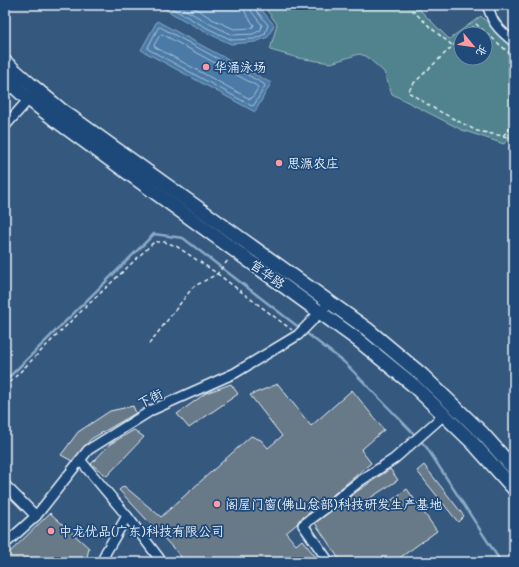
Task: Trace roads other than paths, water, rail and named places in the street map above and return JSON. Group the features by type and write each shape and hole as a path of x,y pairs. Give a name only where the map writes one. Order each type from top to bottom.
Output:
{"main road":[{"name":"官华路","path":"5,62 60,109 325,307 358,340 413,385 472,442 514,490"},
{"name":"官华路","path":"5,78 54,119 236,251 325,307 367,329 422,376 483,434 514,469"}],"street":[{"path":"486,5 498,29 514,42"},
{"path":"5,126 29,99"},
{"name":"下街","path":"5,544 36,516 88,450 152,410 235,373 298,335 325,307"},
{"path":"329,562 303,525 360,481 394,459 444,415"},
{"path":"80,460 127,516 162,562"},
{"path":"5,485 36,516"},
{"path":"102,562 106,552 127,516"}],"water":[{"path":"157,5 256,5 274,25 268,37 255,42 231,44 205,32"},
{"name":"华涌泳场","path":"157,21 271,83 255,112 141,50"}],"waterway":[{"path":"5,381 154,234 183,238 301,329"},
{"path":"305,332 344,362 416,436"},
{"path":"420,440 427,448 501,562"}],"place":[{"name":"华涌泳场","path":"206,67"},
{"name":"思源农庄","path":"279,163"},
{"name":"阁屋门窗(佛山总部)科技研发生产基地","path":"217,504"},
{"name":"中龙优品(广东)科技有限公司","path":"51,531"}]}
